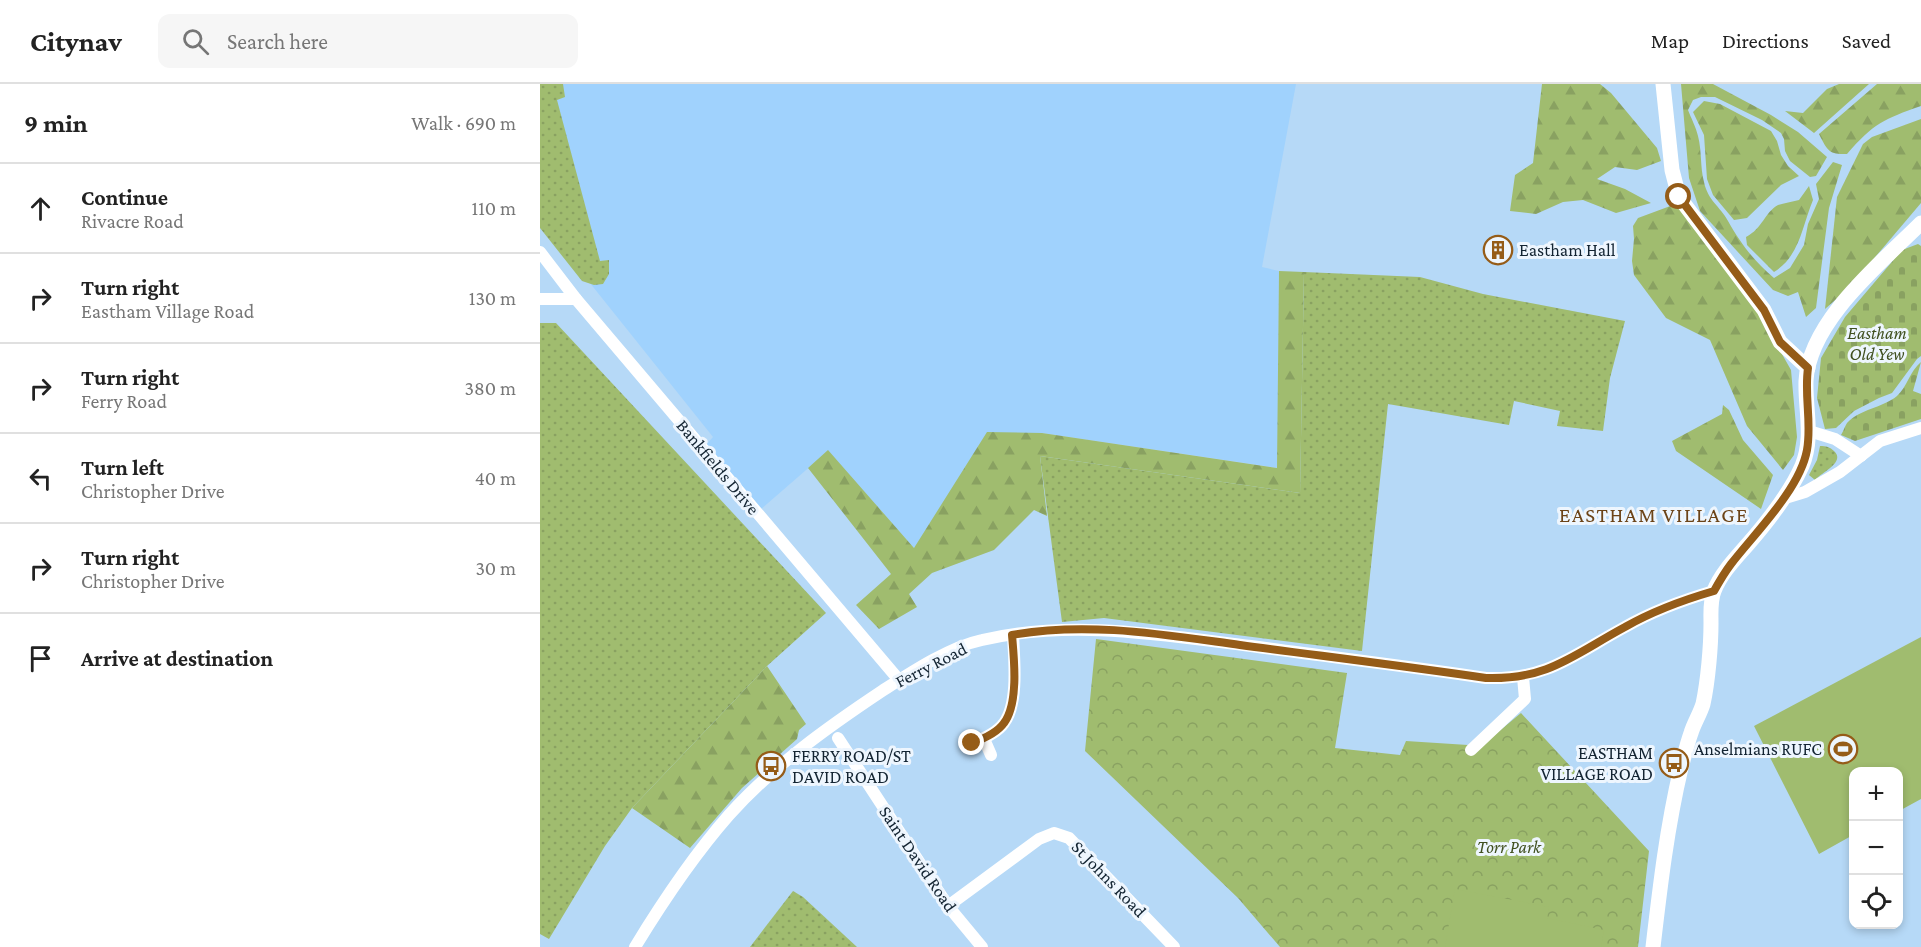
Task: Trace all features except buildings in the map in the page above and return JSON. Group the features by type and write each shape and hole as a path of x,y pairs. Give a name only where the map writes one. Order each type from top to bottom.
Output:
{"main road":[{"path":"1663,84 1672,170 1679,197 1764,310 1780,342 1808,368"},
{"path":"1653,947 1665,847 1690,733 1702,704 1714,591 1731,564 1782,499 1802,467 1807,454 1809,431 1806,381 1814,347 1823,330 1856,288 1921,223"}],"street":[{"name":"Bankfields Drive","path":"540,252 576,299 899,680"},
{"path":"540,299 576,299"},
{"path":"1782,499 1805,492 1840,472 1880,441 1921,428"},
{"path":"1809,431 1835,439 1861,456"},
{"name":"Ferry Road","path":"635,947 693,860 731,813 761,784 828,726 899,680 951,651 980,640 1031,631 1086,629 1146,633 1486,678 1523,677 1562,664 1627,626 1682,600 1714,591"},
{"path":"991,755 978,741 1004,724 1010,711 1014,662 1012,635"},
{"path":"1471,750 1525,699 1523,677"},
{"name":"Saint David Road","path":"838,738 948,906 982,947"},
{"name":"St Johns Road","path":"948,906 1039,839 1054,833 1069,838 1174,947"}],"shaded area":[{"path":"540,84 1296,84 1262,267 1279,271 1278,468 1042,433 914,548 828,451 761,509 706,445 713,437 562,248"}],"green space":[{"path":"540,84 563,84 565,97 557,100 600,261 609,260 609,274 603,284 594,285 582,281 540,228"},
{"path":"1542,84 1600,84 1611,93 1657,148 1661,161 1637,170 1615,167 1597,179 1625,189 1651,203 1616,213 1583,200 1563,202 1536,214 1510,211 1515,175 1533,163"},
{"path":"1681,84 1713,84 1798,132 1827,157 1816,176 1810,177 1790,161 1781,133 1762,120 1715,97 1701,97 1693,100 1688,110 1698,136 1703,176 1708,194 1748,251 1774,278 1790,268 1804,245 1808,224 1819,199 1816,184 1833,162 1842,165 1829,208 1816,308 1806,317 1798,292 1788,296 1773,290 1700,211 1689,178"},
{"path":"1839,84 1869,84 1814,133 1785,111 1803,113 1827,89"},
{"path":"1877,84 1921,84 1921,106 1880,123 1847,154 1836,154 1829,150 1819,134"},
{"path":"1704,101 1720,104 1771,131 1781,155 1788,166 1799,176 1781,185 1747,218 1734,220 1713,195 1707,179 1704,135 1693,112"},
{"path":"1921,119 1921,203 1849,288 1825,309 1837,197 1863,144 1872,137"},
{"path":"1809,186 1813,200 1799,240 1790,258 1774,272 1747,245 1746,237 1756,229 1773,208 1799,200"},
{"path":"1673,205 1682,207 1688,221 1749,296 1791,370 1797,437 1794,455 1783,470 1747,426 1710,340 1666,318 1634,275 1633,226 1638,218"},
{"name":"Eastham Old Yew","path":"1918,244 1921,246 1921,356 1892,393 1854,411 1836,428 1825,429 1817,398 1821,358 1845,317 1902,250"},
{"path":"1279,271 1304,272 1300,493 1040,456 1047,516 1034,510 994,550 932,573 909,594 917,607 879,629 856,605 891,574 808,468 828,450 914,548 987,432 1042,433 1277,468"},
{"path":"1304,272 1420,277 1483,294 1625,321 1610,378 1603,431 1557,426 1560,411 1514,401 1509,425 1388,404 1362,651 1104,618 1062,622 1040,456 1300,493"},
{"path":"540,323 556,323 826,613 767,666 632,808 605,846 549,939 540,934"},
{"path":"1921,362 1913,391 1921,394 1921,419 1855,441 1841,435 1852,418 1897,396"},
{"path":"1723,405 1729,410 1743,440 1773,475 1761,509 1676,451 1672,441 1722,414"},
{"path":"1820,446 1832,450 1837,455 1837,459 1832,467 1815,480 1809,475 1817,460"},
{"name":"Anselmians RUFC","path":"1921,637 1921,799 1903,809 1903,767 1849,767 1849,837 1819,854 1754,726"},
{"name":"Torr Park","path":"1096,639 1347,673 1335,748 1400,755 1406,741 1468,745 1474,752 1521,713 1649,851 1638,947 1280,947 1238,898 1085,751"},
{"path":"767,666 806,724 799,730 797,739 742,788 690,848 632,808"},
{"path":"1455,889 1549,907 1547,918 1604,930 1601,947 1445,947"},
{"path":"793,891 803,897 857,947 750,947"}],"place":[{"name":"Eastham Hall","path":"1498,250"},
{"name":"Anselmians RUFC","path":"1843,749"},
{"name":"EASTHAM VILLAGE ROAD","path":"1674,763"},
{"name":"FERRY ROAD/ST DAVID ROAD","path":"771,766"}],"district":[{"name":"EASTHAM VILLAGE","path":"1654,515"}],"route":[{"path":"972,743 984,739 1004,724 1012,704 1014,662 1012,635 1031,631 1086,629 1146,633 1486,678 1523,677 1562,664 1627,626 1682,600 1714,591 1731,564 1795,481 1802,467 1810,435 1806,381 1808,368 1780,342 1764,310 1679,197"}]}
